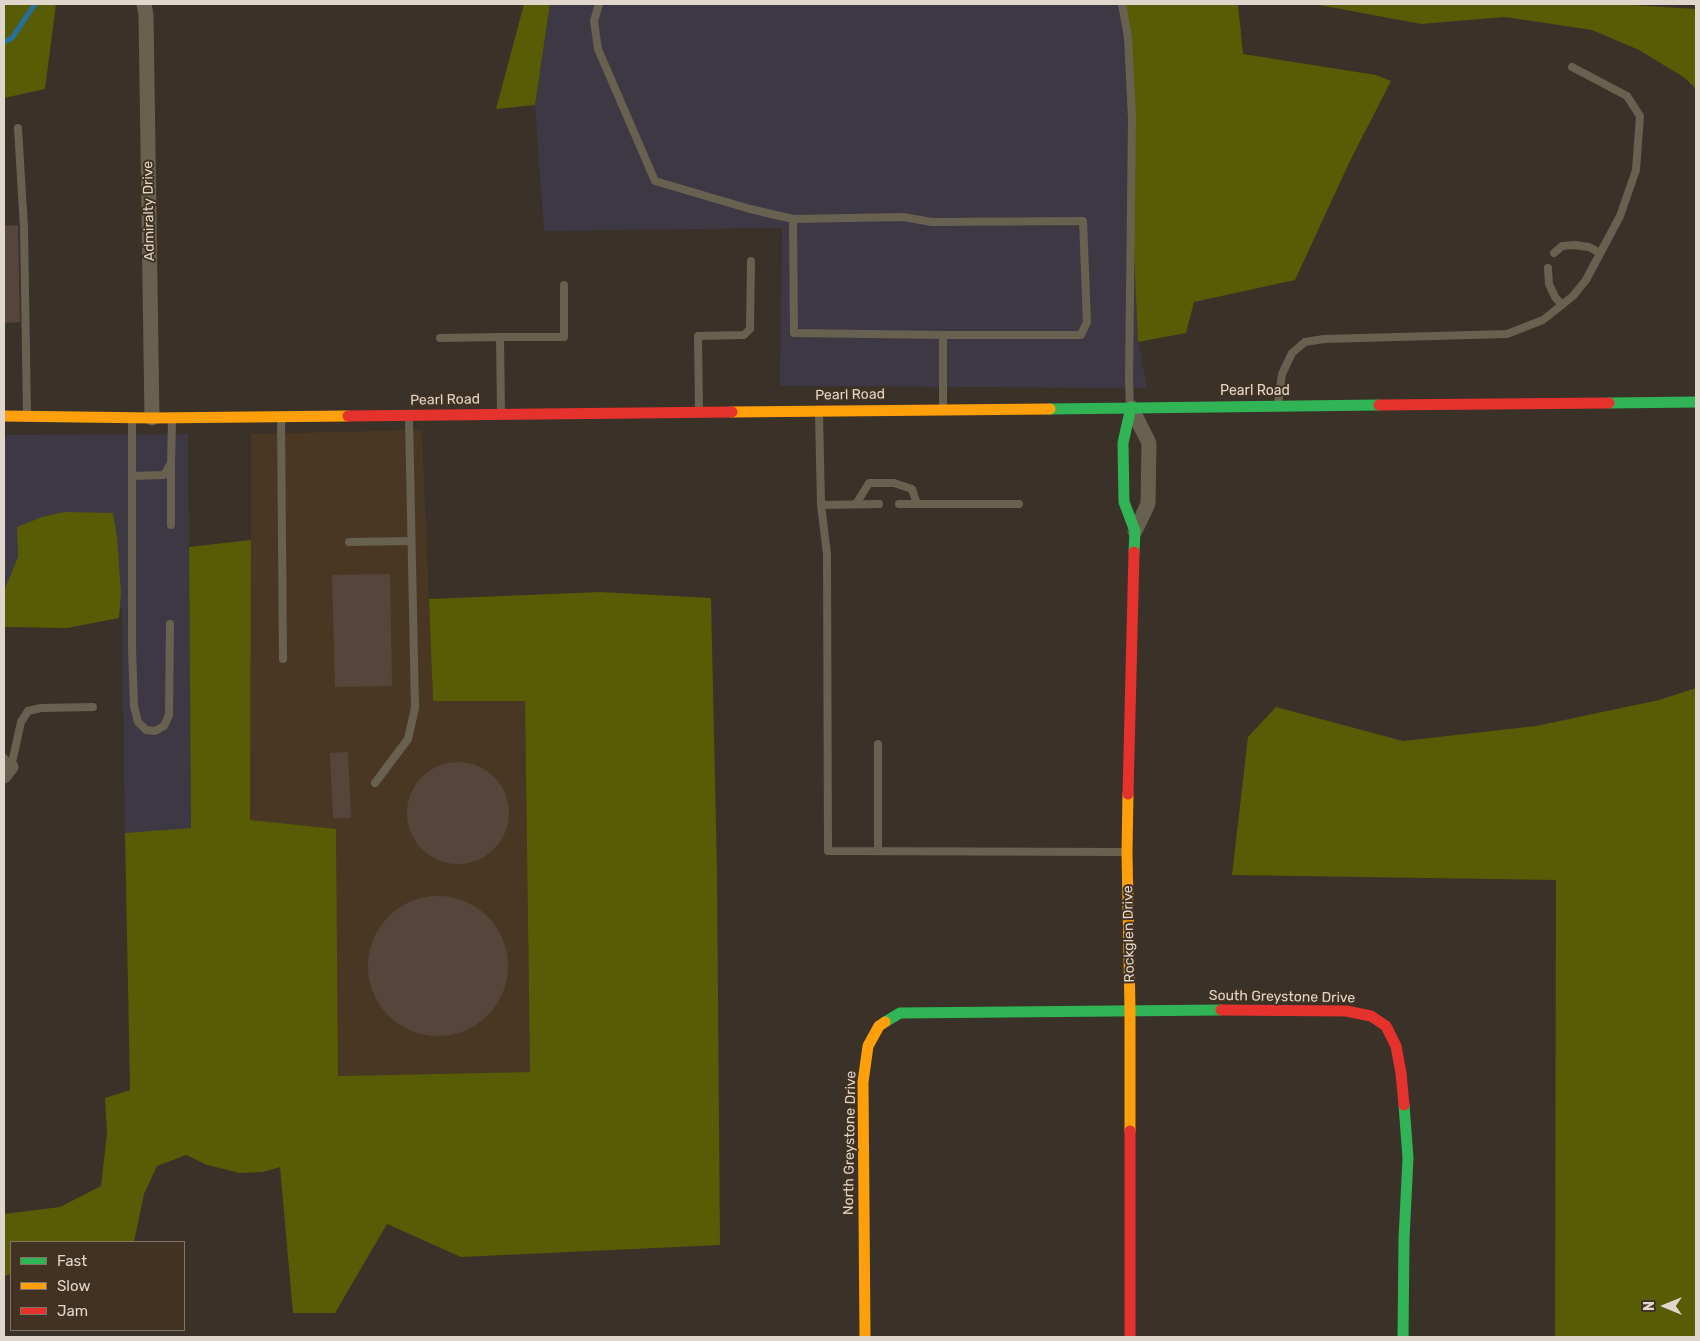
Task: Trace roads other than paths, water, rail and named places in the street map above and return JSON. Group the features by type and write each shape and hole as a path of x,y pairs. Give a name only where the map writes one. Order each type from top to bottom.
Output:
{"street":[{"name":"Admiralty Drive","path":"144,4 146,15 152,418"},
{"name":"Pearl Road","path":"4,416 172,418 1696,402"},
{"name":"Rockglen Drive","path":"1131,407 1149,443 1148,504 1135,530"},
{"name":"Rockglen Drive","path":"1130,1337 1128,852 1135,530 1124,502 1122,443 1131,407"},
{"name":"North Greystone Drive","path":"865,1337 863,1082 868,1046 880,1026 900,1013 1130,1010"},
{"name":"South Greystone Drive","path":"1130,1010 1346,1011 1371,1016 1386,1026 1396,1046 1408,1158 1404,1239 1403,1337"}],"lane":[{"path":"599,4 594,21 598,49 656,181 750,209 793,218 903,217 932,222 1083,222 1087,322 1081,335 794,333 793,218"},
{"path":"1122,4 1128,37 1132,118 1128,382 1131,407"},
{"path":"1278,406 1282,374 1292,353 1305,342 1324,339 1508,334 1543,320 1573,296 1586,280 1620,216 1636,170 1640,116 1627,96 1572,68"},
{"path":"18,128 24,228 27,416"},
{"path":"1554,253 1562,246 1574,245 1588,247 1600,253"},
{"path":"698,412 698,336 744,335 750,330 752,261"},
{"path":"1548,268 1549,284 1555,297 1562,305"},
{"path":"440,338 564,337 564,285"},
{"path":"943,335 943,409"},
{"path":"500,337 501,414"},
{"path":"819,410 821,505 826,554 828,851 1128,852"},
{"path":"375,784 408,739 415,708 409,415"},
{"path":"281,416 283,659"},
{"path":"132,418 132,648 134,706 138,722 146,730 155,731 164,726 169,715 170,624"},
{"path":"171,525 172,418"},
{"path":"132,476 164,475 171,463"},
{"path":"856,504 869,484 894,483 912,489 917,504"},
{"path":"821,505 879,504"},
{"path":"899,504 1019,504"},
{"path":"349,542 411,541"},
{"path":"6,767 20,722 28,712 41,708 93,707"},
{"path":"878,744 878,851"}],"waterway":[{"path":"4,42 12,38 35,4"}]}
